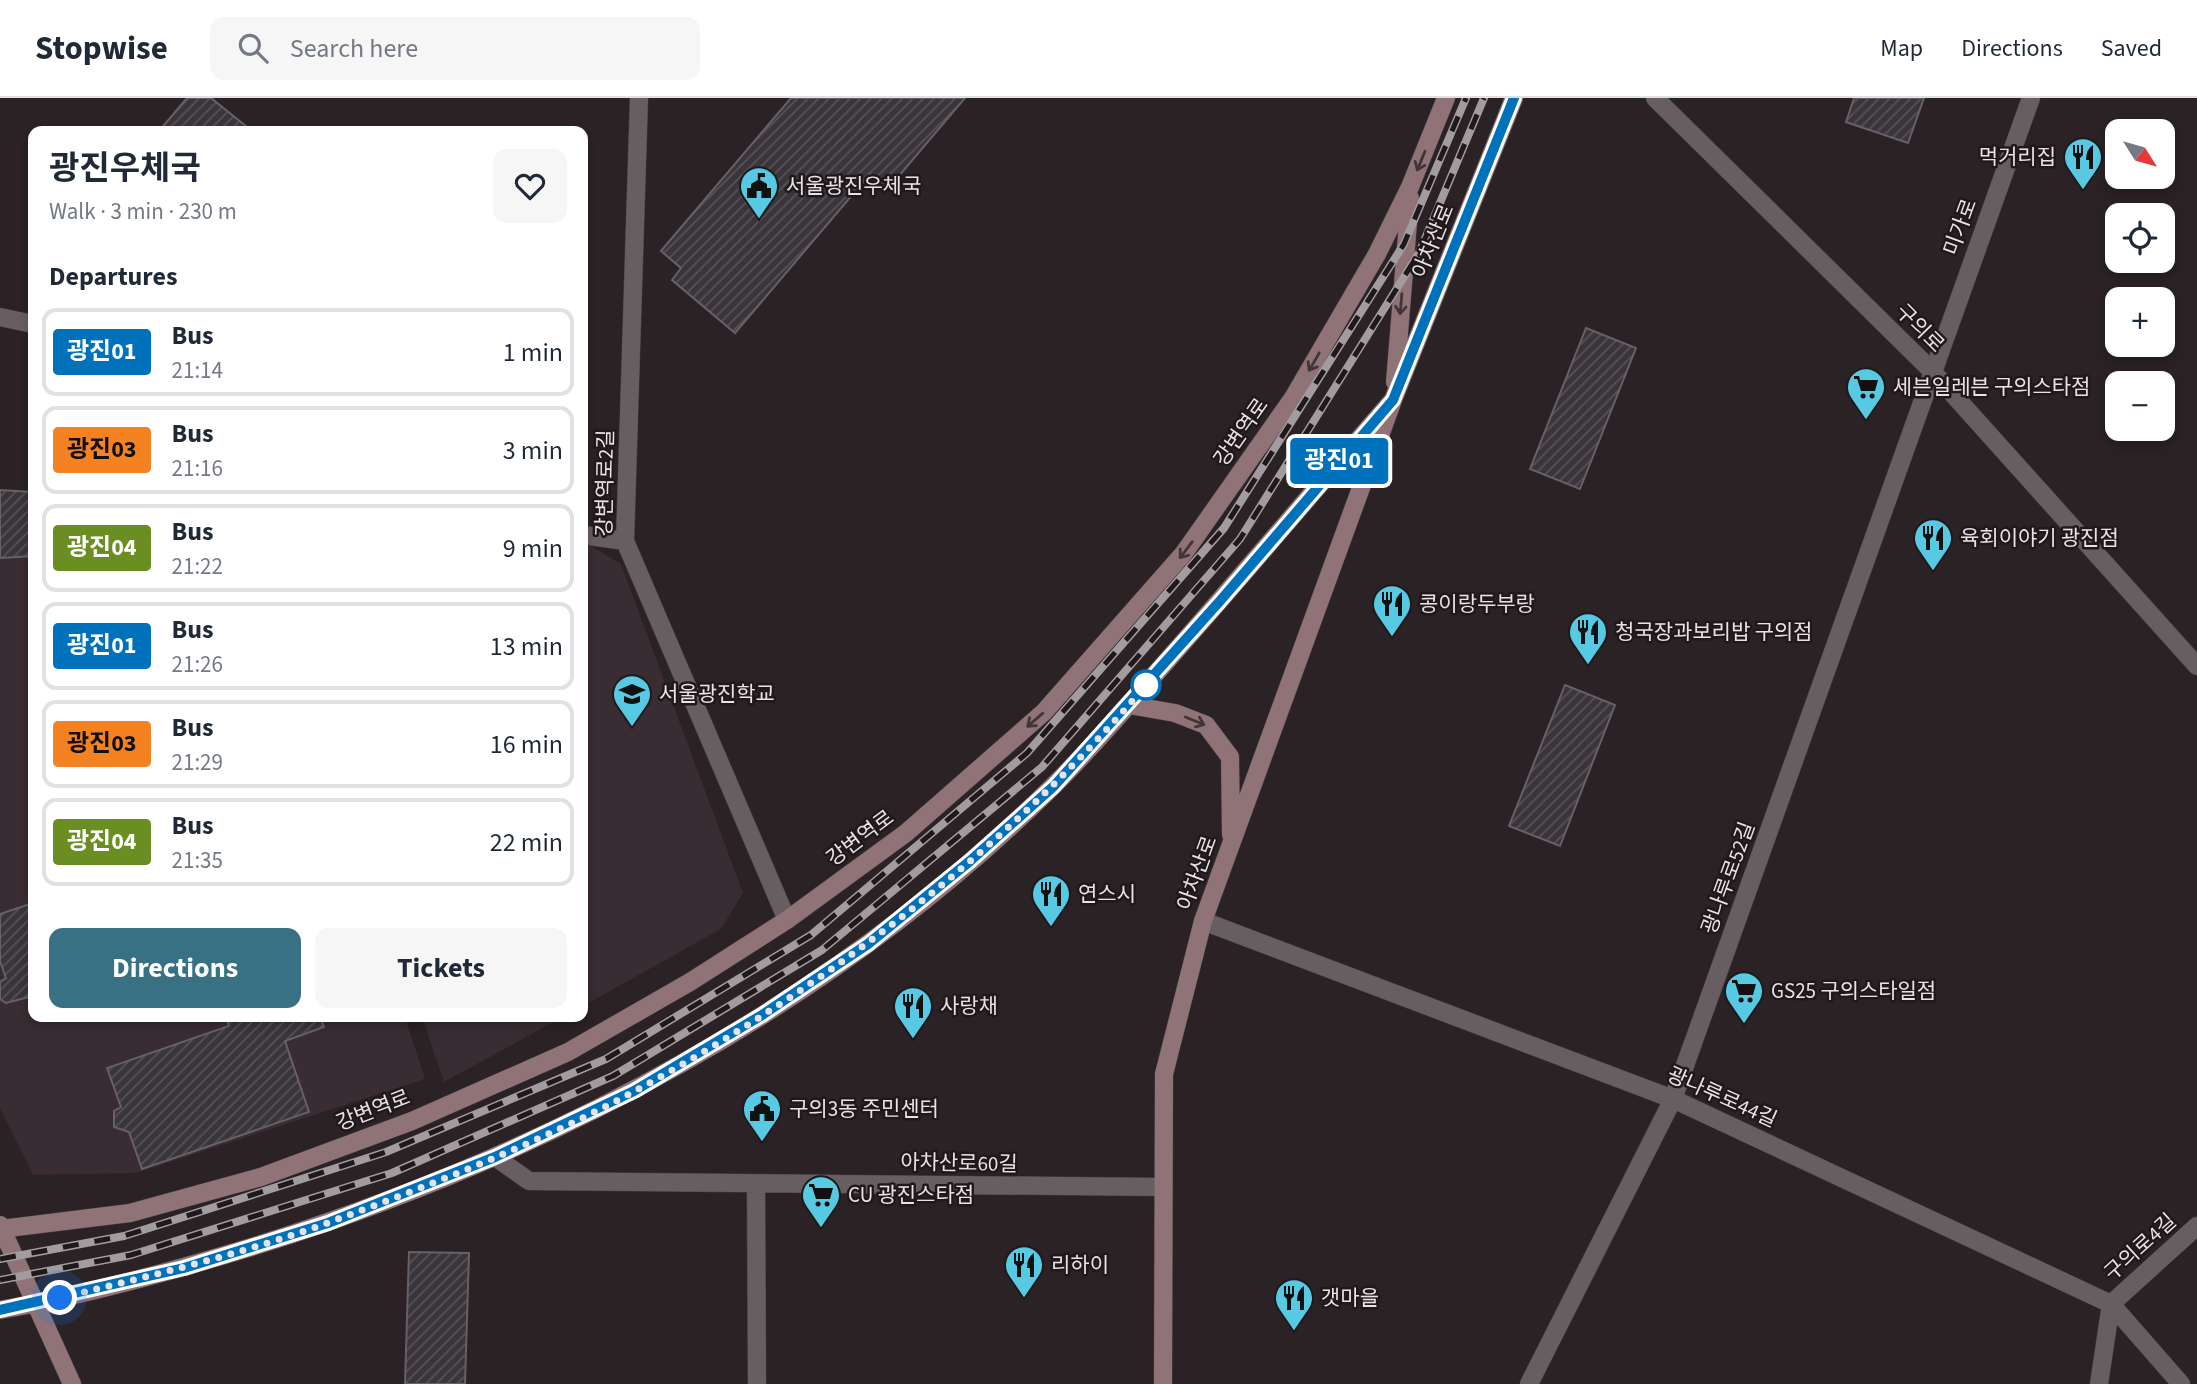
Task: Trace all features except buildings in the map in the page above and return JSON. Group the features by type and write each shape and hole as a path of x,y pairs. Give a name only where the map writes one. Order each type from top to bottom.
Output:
{"main road":[{"name":"강변역로","path":"1,1227 130,1213 261,1177 412,1121 568,1052 690,982 787,920 906,833 1044,712 1184,553 1293,398 1377,254 1410,187 1446,98"},
{"name":"아차산로","path":"1163,1384 1164,1074 1203,921 1393,400 1514,98"},
{"name":"아차산로","path":"1393,400 1410,187"},
{"path":"0,1310 184,1268 315,1227 495,1157 634,1091 762,1015 868,944 970,861 1054,786 1129,705 1393,400"},
{"path":"1129,705 1175,713 1206,725 1230,757 1231,845"},
{"path":"1,1227 72,1384"}],"street":[{"name":"강변역로2길","path":"639,98 625,541 787,920"},
{"name":"구의로","path":"1655,98 1933,372 2197,666"},
{"name":"미가로","path":"1933,372 2031,98"},
{"path":"0,317 28,323"},
{"name":"광나루로52길","path":"1529,1384 1673,1099 1933,372"},
{"path":"588,536 625,541"},
{"name":"광나루로44길","path":"1203,921 1673,1099 2111,1304 2181,1384"},
{"name":"아차산로60길","path":"495,1157 529,1181 1162,1187"},
{"path":"755,1184 757,1384"},
{"name":"구의로4길","path":"2099,1384 2111,1304 2197,1226"}],"shaded area":[{"name":"서울광진학교","path":"588,546 621,564 743,893 721,929 588,1003"},
{"path":"0,550 28,553 28,1022 407,1022 425,1079 136,1173 33,1175 0,1108"},
{"path":"424,1022 554,1022 444,1082"}],"railway":[{"path":"0,1259 124,1236 386,1152 606,1059 811,935 1027,753 1224,528 1404,244 1466,98"},
{"path":"0,1280 131,1255 392,1173 613,1076 822,950 1042,767 1240,539 1419,253 1484,98"}],"bus line":[{"name":"광진01","path":"0,1310 184,1268 328,1223 495,1157 634,1091 762,1015 868,944 970,861 1054,786 1129,705 1393,400 1514,98"}],"place":[{"name":"먹거리집","path":"2083,191"},
{"name":"서울광진우체국","path":"759,220"},
{"name":"세븐일레븐 구의스타점","path":"1866,421"},
{"name":"육회이야기 광진점","path":"1933,572"},
{"name":"콩이랑두부랑","path":"1392,638"},
{"name":"청국장과보리밥 구의점","path":"1588,666"},
{"name":"서울광진학교","path":"632,728"},
{"name":"연스시","path":"1051,928"},
{"name":"GS25 구의스타일점","path":"1744,1025"},
{"name":"사랑채","path":"913,1040"},
{"name":"구의3동 주민센터","path":"762,1143"},
{"name":"CU 광진스타점","path":"821,1229"},
{"name":"리하이","path":"1024,1299"},
{"name":"갯마을","path":"1294,1332"}],"route":[{"path":"60,1298 184,1268 328,1223 495,1157 634,1091 762,1015 868,944 970,861 1054,786 1146,685"}]}
